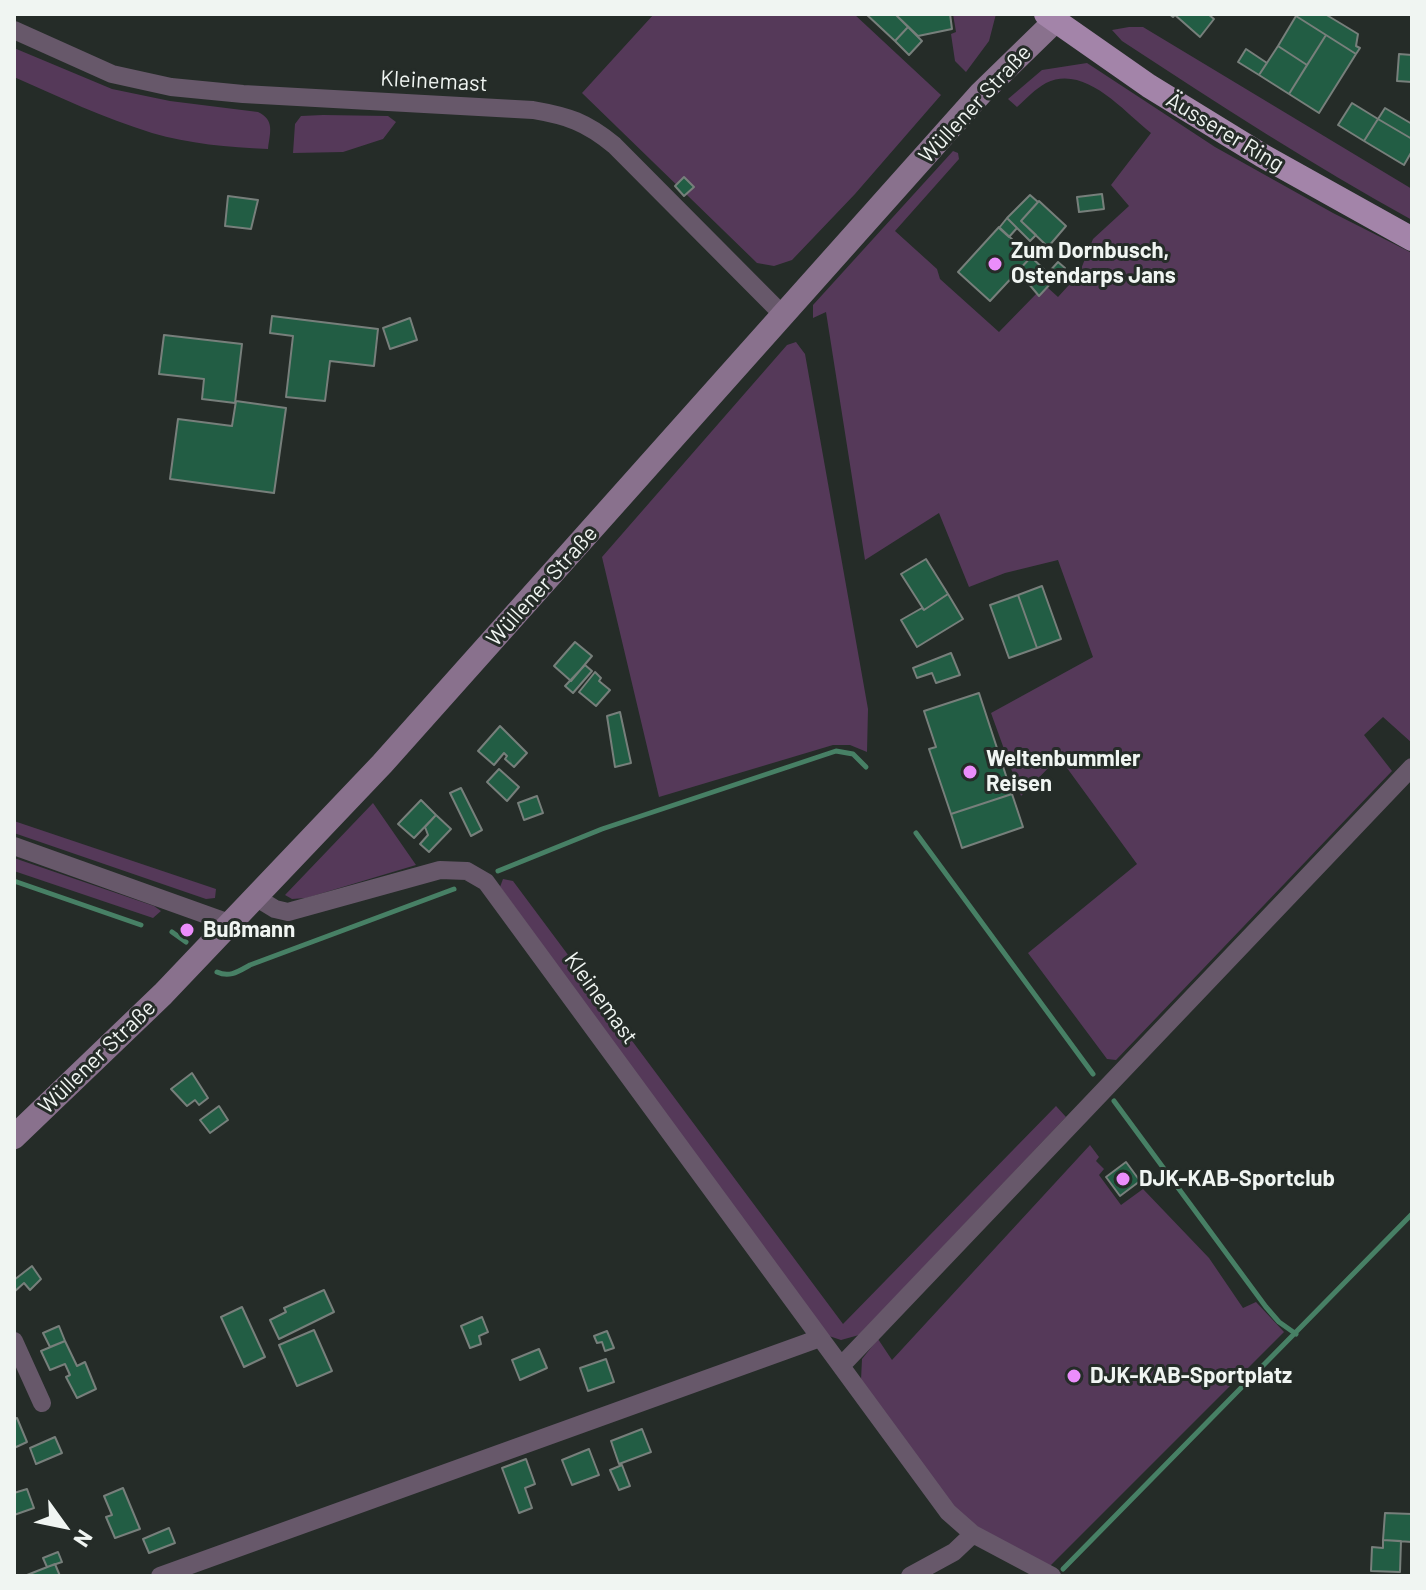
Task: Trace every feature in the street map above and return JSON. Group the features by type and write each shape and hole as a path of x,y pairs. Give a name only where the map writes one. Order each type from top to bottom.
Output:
{"main road":[{"name":"Äusserer Ring","path":"1050,17 1149,86 1263,156 1412,239"},
{"name":"Wüllener Straße","path":"14,1137 127,1030 232,924 382,764 1050,17"}],"street":[{"name":"Kleinemast","path":"14,30 112,74 171,87 243,94 533,110 565,115 593,128 614,145 783,315"},
{"path":"841,1366 1412,767"},
{"path":"14,846 232,924"},
{"name":"Kleinemast","path":"257,898 275,909 288,912 440,870 455,868 477,875 496,896 948,1512 973,1534 1052,1576"},
{"path":"160,1576 820,1338"},
{"path":"14,1341 42,1403"},
{"path":"910,1576 954,1552 973,1534"}],"shaded area":[{"path":"654,14 854,14 941,95 855,194 792,260 774,266 757,263 582,93"},
{"path":"953,14 996,14 989,41 966,72 955,61 951,34 956,32"},
{"path":"1143,27 1412,189 1412,220 1229,110 1122,41 1112,30"},
{"path":"14,48 112,89 170,101 258,112 269,123 268,149 180,140 99,114 14,77"},
{"path":"1087,63 1215,147 1412,253 1412,743 1383,717 1364,735 1392,771 1116,1060 1107,1059 1028,953 1137,864 1059,757 1021,796 991,713 1093,657 1058,560 1005,573 969,587 939,513 865,560 826,312 813,318 813,305 953,151 958,153 959,159 895,231 937,269 940,279 999,332 1037,293 1047,287 1058,297 1079,274 1093,239 1129,206 1111,185 1151,133 1103,93 1075,80 1061,79 1046,83 1017,107 1008,99 1042,70"},
{"path":"301,116 388,116 396,122 383,139 343,152 293,153 295,124"},
{"path":"796,342 805,354 868,709 867,752 850,745 833,745 659,797 602,557 787,345"},
{"path":"373,803 416,865 306,898 292,899 285,895"},
{"path":"14,821 216,889 215,898 206,899 14,833"},
{"path":"14,858 161,911 153,918 14,871"},
{"path":"503,879 513,881 843,1324 1056,1106 1066,1117 859,1335 841,1340 826,1335 500,887"},
{"path":"1090,1145 1099,1157 1096,1161 1104,1169 1099,1175 1121,1205 1143,1189 1209,1258 1243,1308 1256,1302 1284,1332 1050,1566 998,1541 957,1512 861,1380 862,1359 878,1339 892,1360"}],"building":[{"path":"866,14 895,14 908,27 895,41"},
{"path":"895,14 950,14 952,29 918,36"},
{"path":"1169,14 1208,14 1214,19 1200,37 1175,15"},
{"path":"1297,14 1325,14 1358,34 1356,46 1360,48 1356,54"},
{"path":"1296,16 1326,35 1307,65 1278,46"},
{"path":"908,27 922,41 909,55 895,41"},
{"path":"1326,35 1356,54 1319,113 1289,94"},
{"path":"1278,46 1307,65 1289,94 1259,75"},
{"path":"1246,49 1267,63 1259,75 1238,62"},
{"path":"1399,54 1412,55 1412,82 1397,81"},
{"path":"1352,103 1378,119 1364,141 1338,125"},
{"path":"1385,108 1412,124 1412,139 1378,119"},
{"path":"1378,119 1412,139 1412,151 1404,165 1364,141"},
{"path":"684,177 694,187 684,196 675,186"},
{"path":"1102,194 1104,209 1079,212 1077,197"},
{"path":"1030,195 1038,202 1021,221 1036,235 1030,241 1007,218"},
{"path":"228,196 258,200 251,229 225,226"},
{"path":"1039,201 1066,226 1048,247 1021,221"},
{"path":"1007,218 1017,228 1009,237 999,228"},
{"name":"Zum Dornbusch, Ostendarps Jans","path":"999,227 1031,257 990,301 958,272"},
{"path":"1031,257 1048,273 1058,262 1065,268 1039,296 1018,271"},
{"path":"272,316 378,329 374,366 330,361 325,401 286,397 293,336 270,333"},
{"path":"410,318 417,340 390,349 383,328"},
{"path":"164,335 242,344 235,403 202,399 204,379 159,374"},
{"path":"236,401 286,408 274,493 170,479 178,419 232,426"},
{"path":"926,559 948,594 924,610 901,574"},
{"path":"1042,586 1061,639 1037,648 1018,595"},
{"path":"948,594 963,619 917,647 901,620"},
{"path":"1018,595 1037,648 1009,658 990,605"},
{"path":"575,642 592,656 571,681 554,666"},
{"path":"951,653 960,675 936,683 932,673 917,678 913,668"},
{"path":"585,665 592,671 573,693 565,686"},
{"path":"595,672 601,678 599,681 610,690 596,706 579,692"},
{"name":"Weltenbummler Reisen","path":"979,693 1012,794 951,814 929,749 936,747 924,711"},
{"path":"620,712 631,763 615,767 607,716"},
{"path":"500,726 527,753 514,767 505,759 507,756 504,753 494,765 478,751"},
{"path":"499,769 519,787 507,801 487,782"},
{"path":"461,788 482,830 471,836 450,793"},
{"path":"1012,794 1023,827 962,848 951,814"},
{"path":"537,796 543,813 524,820 518,803"},
{"path":"421,800 436,815 414,838 398,824"},
{"path":"436,815 451,829 429,852 420,844 428,835 425,827"},
{"path":"192,1073 208,1098 199,1105 195,1100 187,1106 171,1089"},
{"path":"219,1106 228,1120 210,1133 200,1120"},
{"name":"DJK-KAB-Sportclub","path":"1126,1162 1140,1181 1120,1196 1106,1177"},
{"path":"32,1266 41,1279 30,1290 24,1283 14,1292 14,1280"},
{"path":"324,1290 334,1312 279,1339 270,1320 286,1312 284,1308"},
{"path":"242,1307 265,1357 244,1367 221,1317"},
{"path":"482,1317 488,1332 479,1336 481,1344 470,1348 461,1326"},
{"path":"59,1326 65,1341 50,1347 43,1333"},
{"path":"314,1330 332,1371 297,1386 279,1345"},
{"path":"607,1331 614,1348 605,1351 602,1342 597,1343 594,1336"},
{"path":"65,1341 77,1366 85,1362 96,1389 77,1398 66,1377 70,1375 65,1364 50,1370 41,1351"},
{"path":"539,1349 547,1368 520,1380 512,1360"},
{"path":"606,1359 614,1382 588,1391 580,1368"},
{"path":"17,1418 27,1442 14,1448 14,1419"},
{"path":"642,1429 651,1452 619,1464 611,1441"},
{"path":"55,1437 62,1453 36,1464 30,1448"},
{"path":"589,1449 599,1475 572,1485 562,1460"},
{"path":"526,1459 535,1484 525,1488 532,1508 519,1513 502,1468"},
{"path":"622,1465 630,1486 619,1490 610,1470"},
{"path":"123,1488 140,1529 115,1538 106,1517 112,1515 104,1496"},
{"path":"27,1489 34,1508 14,1515 14,1493"},
{"path":"1385,1513 1412,1514 1412,1542 1383,1540"},
{"path":"169,1528 175,1543 149,1553 143,1539"},
{"path":"1383,1540 1401,1541 1400,1572 1371,1571 1372,1547 1383,1548"},
{"path":"58,1552 62,1562 47,1567 43,1558"},
{"path":"55,1564 60,1576 27,1576 27,1575"}],"waterway":[{"path":"498,871 602,829 836,751 853,754 866,767"},
{"path":"916,833 1093,1074"},
{"path":"14,881 141,925"},
{"path":"217,972 234,973 454,889"},
{"path":"172,932 186,942"},
{"path":"1114,1101 1266,1307 1279,1322 1296,1334"},
{"path":"1063,1569 1412,1214"}],"place":[{"name":"Zum Dornbusch, Ostendarps Jans","path":"995,264"},
{"name":"Weltenbummler Reisen","path":"970,772"},
{"name":"Bußmann","path":"187,930"},
{"name":"DJK-KAB-Sportclub","path":"1123,1179"},
{"name":"DJK-KAB-Sportplatz","path":"1074,1376"}]}
